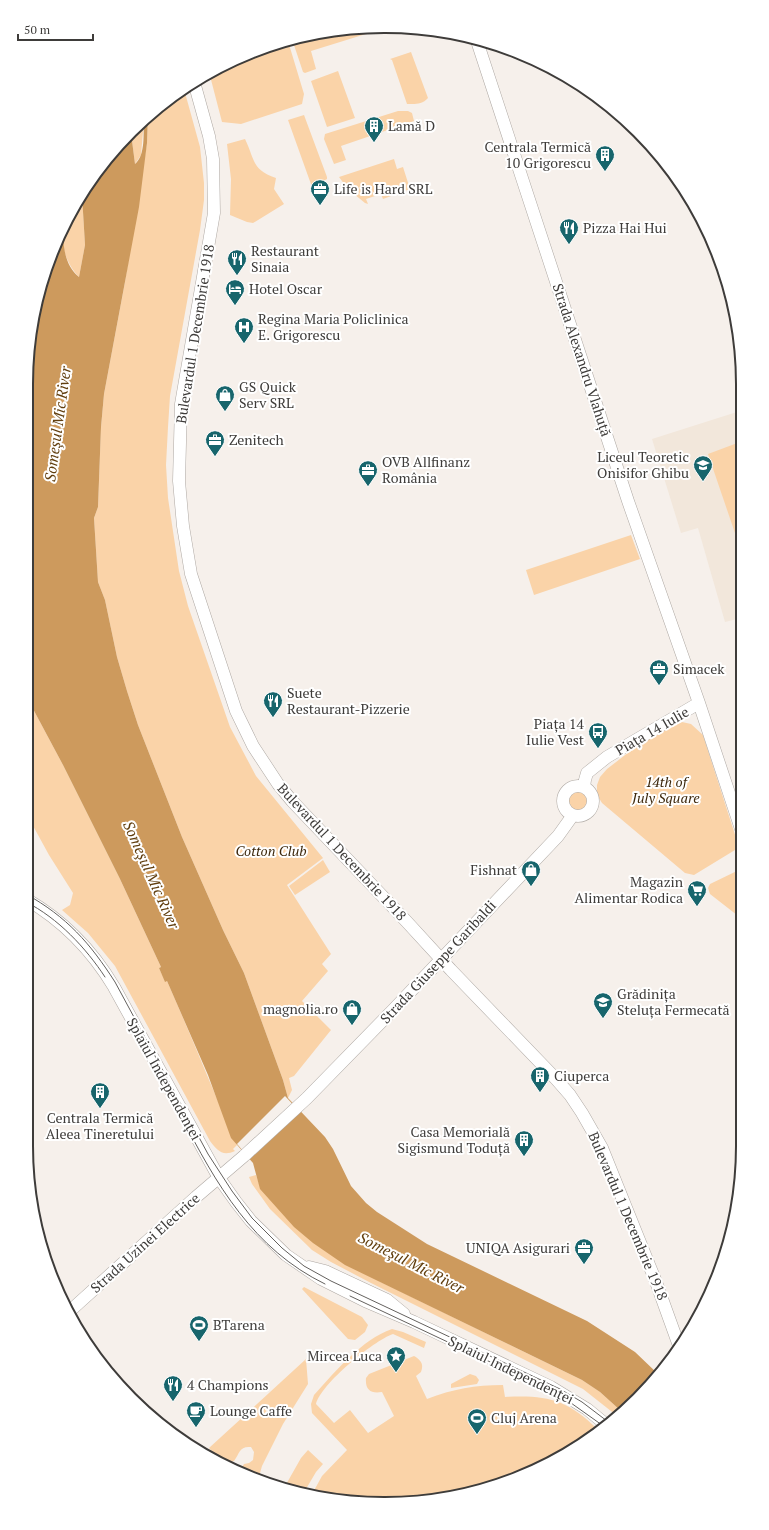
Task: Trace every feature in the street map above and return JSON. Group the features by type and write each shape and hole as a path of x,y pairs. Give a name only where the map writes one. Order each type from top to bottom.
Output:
{"main road":[{"name":"Strada Alexandru Vlahuță","path":"479,46 634,519 699,703"},
{"name":"Bulevardul 1 Decembrie 1918","path":"196,88 209,136 213,159 214,213 181,404 179,450 181,510 191,574 236,711 245,732 264,764 292,801 570,1095 602,1148 656,1282 677,1341"},
{"name":"Piața 14 Iulie","path":"584,787 587,773 602,761 699,703 736,814"},
{"path":"584,787 593,798 592,807 587,814 573,816 566,810 564,805 564,796 570,788 584,787"},
{"name":"Strada Giuseppe Garibaldi","path":"244,1156 298,1106 393,1010 558,836 573,816"},
{"name":"Splaiul Independenței","path":"33,904 62,923 86,946 98,962 114,987 219,1178 251,1221 275,1246 298,1264 326,1271 387,1300 414,1322 551,1387 587,1409 602,1421"},
{"name":"Strada Uzinei Electrice","path":"73,1308 196,1197 244,1156"}],"shaded area":[{"name":"Liceul Teoretic Onisifor Ghibu","path":"736,412 736,619 725,622 698,528 681,533 652,439"}],"green space":[{"path":"367,34 311,51 316,69 305,73 303,72 294,45 339,36"},
{"path":"290,46 304,94 302,104 241,124 222,122 211,79 250,60"},
{"path":"411,52 428,98 421,103 416,104 407,104 392,60 390,59"},
{"path":"338,71 355,118 327,127 311,81"},
{"name":"Cotton Club","path":"186,95 200,147 204,183 204,200 170,396 166,465 168,498 179,571 188,606 230,727 256,776 323,858 287,885 331,954 322,964 328,971 302,1001 331,1030 294,1076 289,1078 292,1090 288,1098 283,1080 244,973 223,930 182,837 138,725 117,657 105,600 98,582 94,518 98,507 101,427 104,394 125,282 147,143 148,125"},
{"path":"398,111 408,111 412,113 414,121 341,146 346,160 334,164 324,139 325,134"},
{"path":"304,115 327,177 327,179 312,187 288,120"},
{"path":"143,129 141,155 135,164 132,140"},
{"path":"245,139 258,168 268,175 276,178 274,189 284,204 253,223 230,215 231,179 227,144"},
{"path":"394,159 397,169 403,167 410,189 383,199 381,194 366,199 368,204 348,189 339,177"},
{"path":"83,205 85,245 79,277 67,260 63,246 69,229"},
{"path":"736,444 736,536 708,454"},
{"path":"631,535 640,559 534,595 526,570"},
{"path":"33,709 120,879 161,967 159,968 165,981 167,981 237,1145 233,1149 235,1151 230,1153 220,1152 210,1141 115,966 88,933 62,910 70,905 73,893 33,826"},
{"name":"14th of July Square","path":"682,722 691,724 703,735 736,838 735,850 694,875 685,873 602,803 597,795 597,785 600,777 607,769 642,742 664,728"},
{"path":"579,789 584,790 590,796 590,806 584,812 579,813 574,812 568,806 567,801 568,796 574,790"},
{"path":"323,860 330,872 295,895 289,886"},
{"path":"736,871 736,914 710,894 708,888 710,884"},
{"path":"256,1175 261,1189 379,1281 582,1380 600,1392 618,1408 613,1412 583,1389 331,1262 312,1250 270,1209 252,1184 249,1177"},
{"path":"304,1287 362,1317 368,1325 365,1332 355,1340 348,1339 302,1289"},
{"name":"Cluj Arena","path":"392,1329 426,1342 424,1348 393,1334 373,1345 349,1364 327,1386 316,1404 334,1423 350,1410 368,1433 394,1416 382,1392 372,1392 367,1386 366,1378 369,1374 414,1356 422,1364 421,1372 416,1376 427,1399 464,1388 503,1385 505,1397 532,1397 555,1401 576,1411 594,1427 580,1438 540,1461 497,1478 453,1490 430,1494 384,1497 339,1494 314,1490 322,1476 347,1450 312,1413 311,1404 314,1395 340,1366 359,1348"},
{"path":"306,1359 308,1384 283,1424 262,1466 260,1474 242,1467 244,1464 253,1460 254,1452 251,1447 242,1449 234,1461 231,1462 213,1452 209,1448"},
{"path":"470,1374 476,1376 479,1380 477,1384 451,1388 451,1384"},
{"path":"308,1450 323,1464 316,1472 307,1488 287,1483 301,1458"}],"water":[{"name":"Someşul Mic River","path":"148,125 147,143 139,207 104,394 101,427 98,507 94,518 98,582 105,600 117,657 138,725 182,837 223,930 244,973 283,1080 288,1098 325,1137 333,1149 351,1186 366,1203 377,1212 427,1244 587,1321 635,1352 654,1370 618,1408 600,1392 582,1380 345,1265 313,1243 294,1227 260,1189 253,1163 231,1138 208,1075 167,981 165,982 159,968 161,967 120,879 33,709 33,384 36,339 40,316 45,294 63,242 67,260 74,272 79,277 85,245 83,205 92,189 132,140 135,164 141,155 144,129"}],"pier":[{"path":"285,1096 300,1112 250,1159 237,1144"}],"tram line":[{"path":"33,898 66,922 87,943 106,968 208,1154 252,1218 282,1248 304,1266 331,1281 560,1389 582,1402 604,1419"},
{"path":"33,906 60,925 89,955 105,977"},
{"path":"181,1116 208,1166 239,1212 277,1253 300,1270 325,1284"},
{"path":"350,1296 537,1384 571,1403 599,1423"}],"place":[{"name":"Lamă D","path":"374,143"},
{"name":"Centrala Termică 10 Grigorescu","path":"605,172"},
{"name":"Life is Hard SRL","path":"320,206"},
{"name":"Pizza Hai Hui","path":"569,245"},
{"name":"Restaurant Sinaia","path":"237,276"},
{"name":"Hotel Oscar","path":"235,306"},
{"name":"Regina Maria Policlinica E. Grigorescu","path":"244,344"},
{"name":"GS Quick Serv SRL","path":"225,412"},
{"name":"Zenitech","path":"215,457"},
{"name":"Liceul Teoretic Onisifor Ghibu","path":"703,482"},
{"name":"OVB Allfinanz România","path":"368,487"},
{"name":"Simacek","path":"659,686"},
{"name":"Suete Restaurant-Pizzerie","path":"273,718"},
{"name":"Piața 14 Iulie Vest","path":"598,749"},
{"name":"Fishnat","path":"531,887"},
{"name":"Magazin Alimentar Rodica","path":"697,907"},
{"name":"Grădinița Steluța Fermecată","path":"603,1019"},
{"name":"magnolia.ro","path":"352,1026"},
{"name":"Ciuperca","path":"540,1093"},
{"name":"Centrala Termică Aleea Tineretului","path":"100,1109"},
{"name":"Casa Memorială Sigismund Toduță","path":"524,1157"},
{"name":"UNIQA Asigurari","path":"584,1265"},
{"name":"BTarena","path":"199,1342"},
{"name":"Mircea Luca","path":"396,1373"},
{"name":"4 Champions","path":"173,1402"},
{"name":"Lounge Caffe","path":"196,1428"},
{"name":"Cluj Arena","path":"477,1435"}]}
